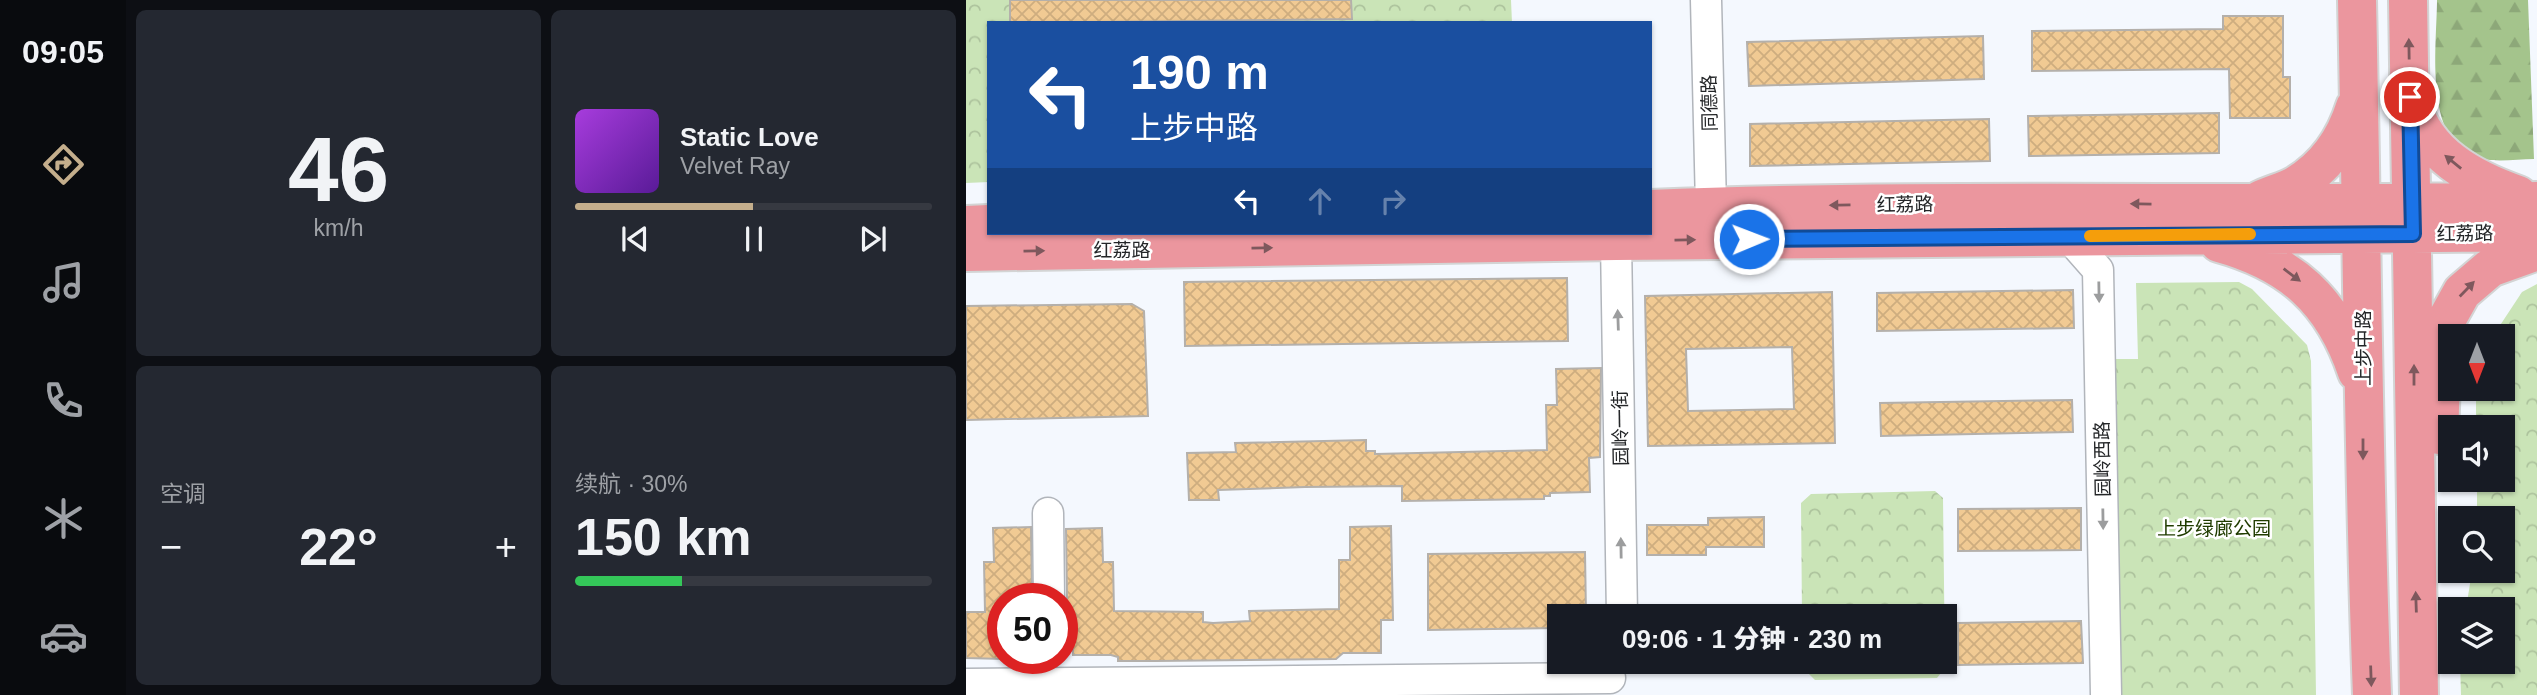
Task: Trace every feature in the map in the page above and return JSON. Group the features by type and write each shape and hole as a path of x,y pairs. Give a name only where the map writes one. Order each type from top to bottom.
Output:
{"main road":[{"name":"上步中路","path":"2357,0 2363,398 2372,695"},
{"path":"2408,0 2418,695"},
{"path":"2209,205 2260,200 2295,185 2325,161 2346,137 2359,97"},
{"path":"2410,97 2424,132 2452,163 2493,186 2537,201"},
{"name":"红荔路","path":"2413,219 2537,201"},
{"name":"红荔路","path":"1652,209 2022,202 2209,205 2362,218 2413,219 2537,232"},
{"name":"红荔路","path":"966,252 2183,235 2362,218"},
{"path":"966,225 987,224"},
{"path":"2183,235 2256,255 2302,283 2324,307 2341,333 2355,366 2363,398"},
{"path":"2414,542 2438,457 2443,326 2462,292 2490,268 2537,251"}],"street":[{"name":"同德路","path":"1706,0 1711,206"},
{"name":"园岭西路","path":"2068,236 2098,270 2106,695"},
{"name":"园岭一街","path":"1616,241 1622,604"},
{"path":"1048,513 1049,583"},
{"path":"966,684 1050,679 1619,678"}],"green space":[{"path":"966,0 1511,0 1512,21 987,21 987,182 966,183"},
{"path":"2437,0 2528,0 2534,159 2477,158 2455,144 2445,128 2436,85"},
{"name":"上步绿廊公园","path":"2239,282 2252,289 2307,345 2311,361 2316,695 2116,695 2111,359 2138,359 2136,283"},
{"path":"2537,284 2537,695 2461,695 2460,674 2515,674 2515,597 2468,597 2470,583 2515,583 2515,506 2477,506 2477,492 2515,492 2515,415 2476,415 2476,401 2515,401 2515,324 2501,324 2522,292"},
{"path":"1935,491 1943,498 1944,604 1802,604 1801,503 1811,494"},
{"path":"1809,674 1940,674 1937,678 1815,680"}],"building":[{"path":"1010,0 1351,0 1352,19 1181,21 1010,21"},
{"path":"2223,16 2283,16 2283,77 2290,77 2290,118 2230,118 2229,69 2032,71 2032,31 2223,29"},
{"path":"1983,36 1984,79 1749,86 1747,42"},
{"path":"2219,113 2219,153 2029,156 2028,116"},
{"path":"1989,119 1990,161 1750,166 1750,124"},
{"path":"1567,278 1568,341 1185,346 1184,282"},
{"path":"2073,290 2074,328 1877,331 1877,293"},
{"path":"1832,292 1835,443 1648,446 1645,296","holes":["1792,347 1794,409 1688,411 1686,349"]},
{"path":"1132,304 1144,311 1148,416 966,420 966,306"},
{"path":"1601,368 1600,457 1589,458 1590,492 1550,493 1550,496 1544,496 1544,499 1402,501 1402,486 1305,487 1218,490 1219,500 1189,500 1187,453 1236,452 1235,443 1366,440 1366,451 1375,451 1375,454 1547,450 1546,405 1557,405 1556,369"},
{"path":"2072,400 2073,432 1881,436 1880,403"},
{"path":"2081,508 2081,550 1958,551 1958,509"},
{"path":"1764,517 1764,547 1706,547 1706,555 1647,555 1647,525 1708,525 1708,518"},
{"path":"1391,526 1393,620 1381,620 1381,653 1343,653 1336,659 1155,661 1118,661 1118,657 1111,655 1078,655 1078,583 1067,583 1066,529 1102,528 1103,562 1113,562 1114,611 1203,612 1203,622 1213,623 1250,621 1249,611 1339,609 1339,560 1350,560 1350,527"},
{"path":"1031,527 1032,583 987,583 987,659 966,658 966,612 985,612 984,562 994,562 993,528"},
{"path":"1585,552 1586,604 1547,604 1547,628 1428,630 1428,554"},
{"path":"2081,621 2083,663 1958,665 1958,623"}],"slow traffic":[{"path":"2090,236 2250,234"}],"route":[{"path":"1749,239 2413,234 2410,97"}]}
